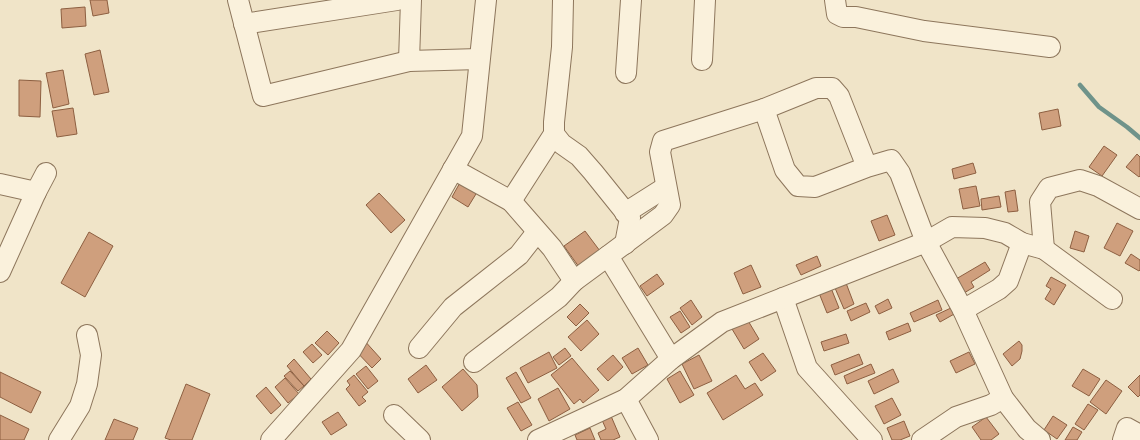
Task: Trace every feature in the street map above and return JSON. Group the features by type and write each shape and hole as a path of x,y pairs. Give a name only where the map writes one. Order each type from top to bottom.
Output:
{"street":[{"path":"238,0 263,96 408,61 479,59"},
{"path":"244,24 397,0"},
{"path":"408,61 411,0"},
{"path":"271,440 351,350 472,136 486,0"},
{"path":"511,201 554,134 562,47 563,0"},
{"path":"626,74 631,0"},
{"path":"702,60 705,0"},
{"path":"835,0 838,14 843,17 856,17 924,31 1050,47"},
{"path":"474,362 559,297 574,280 663,215 670,204 660,152 663,141 764,109 816,88 832,88 838,96 867,167"},
{"path":"764,109 785,170 798,186 815,187 867,167 891,160 900,173 926,242 963,310 1003,398 1027,429 1040,440"},
{"path":"554,134 562,144 579,156 630,218 625,244"},
{"path":"453,169 511,201 552,248 574,280"},
{"path":"0,272 46,173"},
{"path":"1044,249 1040,202 1049,188 1080,180 1098,186 1140,209"},
{"path":"0,184 36,192"},
{"path":"625,213 666,187"},
{"path":"538,440 626,399 671,359 722,322 926,242 952,227 985,228 1005,233 1022,243 1044,249 1112,299"},
{"path":"419,348 453,307 519,255 538,232"},
{"path":"963,310 999,289 1008,280 1022,243"},
{"path":"608,256 671,359"},
{"path":"783,298 807,368 872,440"},
{"path":"59,440 80,406 87,384 91,355 87,335"},
{"path":"922,440 956,417 991,406 1003,398"},
{"path":"626,399 648,440"},
{"path":"394,415 420,440"},
{"path":"1122,440 1127,428 1140,435"}],"building":[{"path":"90,0 107,0 109,13 93,16"},
{"path":"85,7 86,26 62,28 61,9"},
{"path":"100,50 109,92 94,95 85,54"},
{"path":"63,70 69,104 53,108 46,73"},
{"path":"19,80 41,81 40,117 19,116"},
{"path":"73,108 77,134 57,137 52,111"},
{"path":"1058,109 1061,126 1042,130 1039,113"},
{"path":"1104,146 1117,155 1102,176 1089,167"},
{"path":"1137,154 1140,157 1139,177 1126,167"},
{"path":"973,163 976,173 954,179 952,169"},
{"path":"462,179 479,189 468,207 452,197"},
{"path":"976,186 980,206 963,209 959,189"},
{"path":"1015,190 1018,211 1008,212 1005,192"},
{"path":"379,193 405,220 391,233 366,205"},
{"path":"999,196 1001,207 982,210 981,199"},
{"path":"887,215 895,235 879,241 871,221"},
{"path":"1117,223 1133,231 1120,256 1104,248"},
{"path":"585,231 600,251 579,267 564,246"},
{"path":"1075,231 1089,236 1084,252 1070,248"},
{"path":"89,232 113,246 85,297 61,283"},
{"path":"1131,254 1140,260 1139,271 1125,263"},
{"path":"817,256 821,266 801,275 796,265"},
{"path":"985,262 990,270 971,282 974,287 964,293 956,279"},
{"path":"751,265 761,287 743,294 734,273"},
{"path":"657,274 664,284 647,296 640,286"},
{"path":"1051,277 1066,285 1054,305 1045,299 1051,289 1046,286"},
{"path":"846,283 854,304 844,309 835,288"},
{"path":"831,288 839,308 827,313 819,293"},
{"path":"888,299 892,308 879,314 875,306"},
{"path":"691,300 702,317 692,325 680,308"},
{"path":"938,300 942,310 914,322 910,313"},
{"path":"866,303 870,312 851,321 847,311"},
{"path":"580,304 589,313 576,326 567,317"},
{"path":"953,307 956,313 940,322 936,315"},
{"path":"680,311 690,327 681,333 670,317"},
{"path":"747,319 759,339 744,349 732,329"},
{"path":"587,320 599,334 581,351 568,337"},
{"path":"908,323 911,331 889,340 886,332"},
{"path":"327,331 339,343 328,355 315,343"},
{"path":"846,334 849,343 824,351 821,342"},
{"path":"363,339 381,359 372,368 353,348"},
{"path":"1019,341 1022,345 1020,359 1012,366 1003,354"},
{"path":"312,344 322,355 313,363 303,352"},
{"path":"565,348 571,356 559,365 553,357"},
{"path":"638,348 648,365 632,374 622,358"},
{"path":"549,352 557,368 528,383 520,368"},
{"path":"969,352 975,364 956,373 950,361"},
{"path":"763,353 776,371 761,381 749,362"},
{"path":"859,354 863,364 835,375 831,365"},
{"path":"613,355 623,367 608,381 597,369"},
{"path":"699,355 712,381 694,389 682,364"},
{"path":"572,358 599,390 583,403 580,399 574,404 551,375"},
{"path":"294,359 311,379 304,386 287,366"},
{"path":"871,364 875,373 847,384 844,376"},
{"path":"426,365 437,380 418,393 408,379"},
{"path":"366,366 378,381 368,389 356,374"},
{"path":"463,369 477,385 478,397 462,411 442,387"},
{"path":"893,369 899,382 874,394 868,381"},
{"path":"1083,369 1100,379 1089,396 1072,386"},
{"path":"290,371 304,386 298,391 284,376"},
{"path":"680,371 694,395 680,403 667,379"},
{"path":"0,372 41,392 31,413 0,397"},
{"path":"516,372 531,398 521,403 506,378"},
{"path":"354,375 368,392 362,397 366,401 359,406 346,389 350,385 347,381"},
{"path":"736,375 745,389 755,383 763,395 723,420 707,393"},
{"path":"1140,375 1140,395 1138,397 1128,387"},
{"path":"285,378 299,394 288,403 275,387"},
{"path":"1106,380 1122,391 1106,414 1090,402"},
{"path":"186,384 210,394 192,440 171,440 165,438"},
{"path":"266,387 281,405 271,414 256,396"},
{"path":"558,388 570,409 549,421 538,399"},
{"path":"892,398 901,415 884,424 875,406"},
{"path":"518,402 532,425 521,431 507,408"},
{"path":"1088,404 1098,410 1084,430 1075,424"},
{"path":"338,412 347,425 331,435 322,422"},
{"path":"0,415 29,429 24,440 0,440"},
{"path":"611,416 620,437 613,440 601,440 598,433 606,429 602,420"},
{"path":"1053,416 1067,425 1057,439 1044,430"},
{"path":"986,417 999,434 991,440 981,440 972,427"},
{"path":"114,419 138,428 133,440 105,440"},
{"path":"904,421 910,436 900,440 892,440 887,428"},
{"path":"1073,427 1082,432 1077,440 1065,440"},
{"path":"590,428 595,440 577,440 575,435"}],"waterway":[{"path":"1080,85 1099,107 1140,138"}]}
